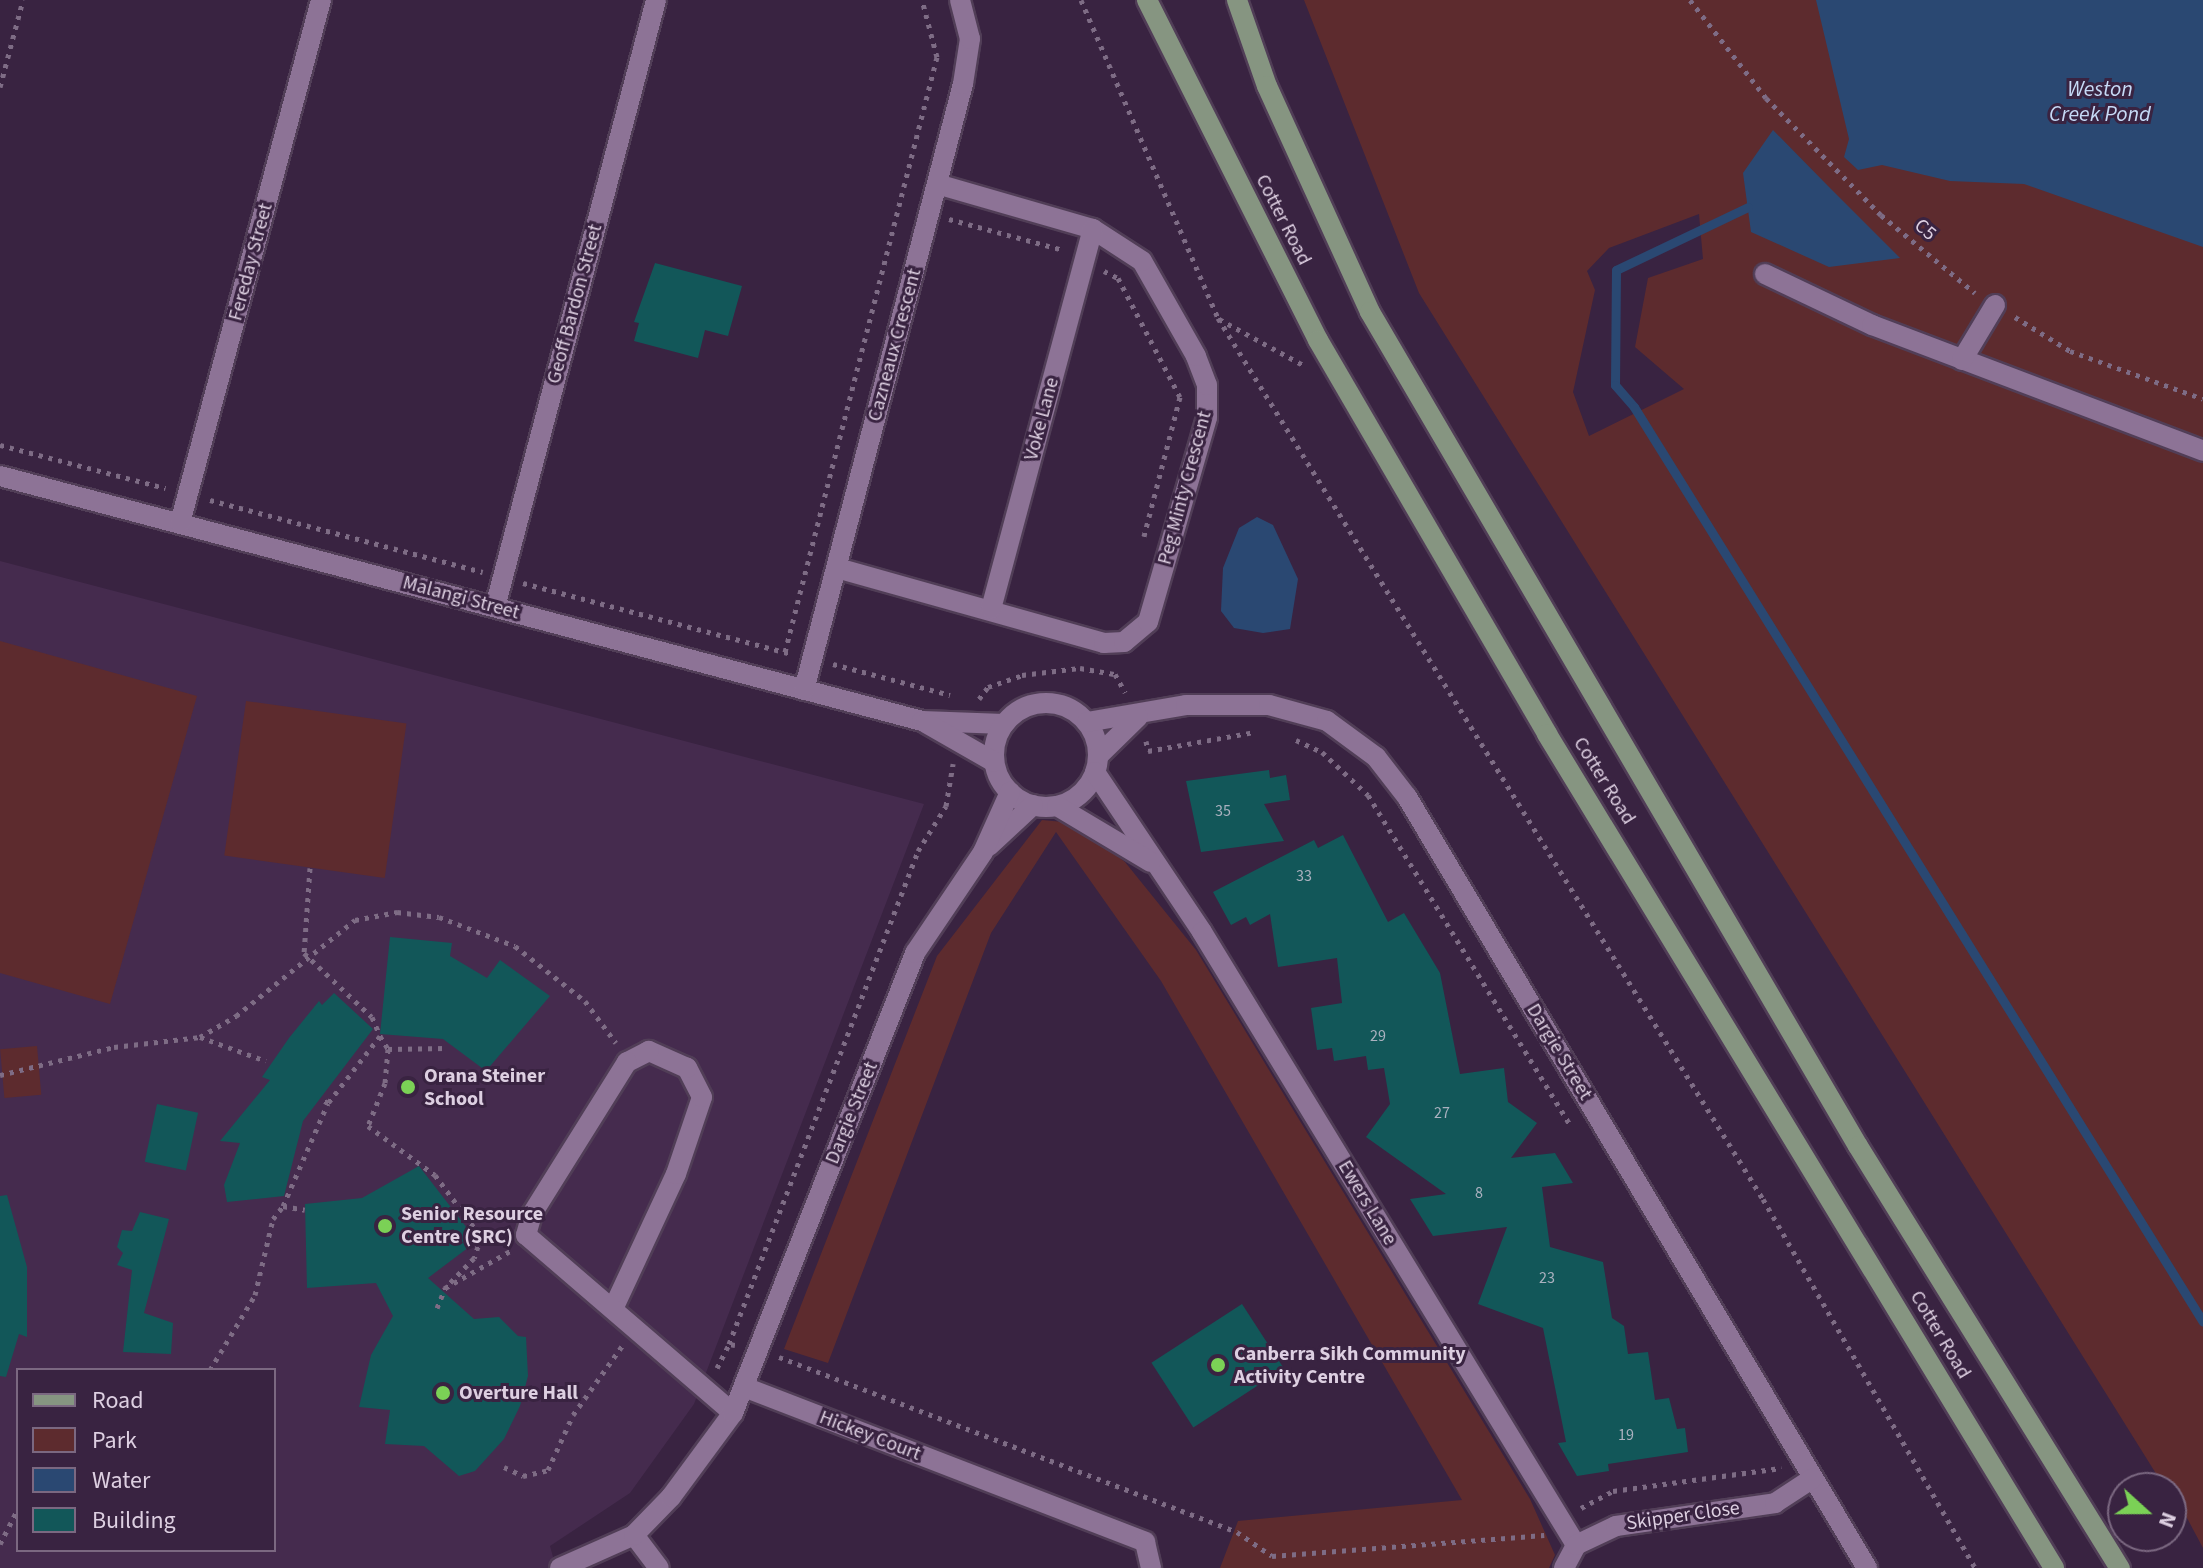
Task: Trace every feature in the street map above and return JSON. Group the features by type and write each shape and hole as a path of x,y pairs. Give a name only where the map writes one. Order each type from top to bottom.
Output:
{"main road":[{"name":"Cotter Road","path":"1147,0 1318,340 1547,734 2054,1568"},
{"name":"Cotter Road","path":"1237,0 1267,86 1370,312 1858,1146 2120,1568"}],"street":[{"name":"Fereday Street","path":"180,523 321,0"},
{"name":"Geoff Bardon Street","path":"495,607 656,0"},
{"name":"Cazneaux Crescent","path":"804,690 937,184 970,39 960,0"},
{"name":"Peg Minty Crescent","path":"937,184 1093,229 1142,261 1196,356 1209,401 1148,622 1116,642"},
{"name":"Voke Lane","path":"991,609 1093,229"},
{"path":"1765,274 1962,360 2203,451"},
{"path":"1962,360 1995,305"},
{"name":"Malangi Street","path":"0,476 922,721 1004,724"},
{"path":"837,568 1116,642"},
{"path":"1097,764 1087,722 1061,704 1045,702 1015,712 1004,724 994,762 1010,792 1033,805 1057,806 1087,787 1097,764 1138,717"},
{"name":"Dargie Street","path":"1087,722 1138,717 1186,705 1269,705 1327,721 1376,757 1407,797 1867,1568"},
{"name":"Malangi Street","path":"922,721 994,762"},
{"name":"Ewers Lane","path":"1097,764 1154,864 1576,1545"},
{"name":"Dargie Street","path":"744,1387 915,953 983,852 1010,792"},
{"name":"Dargie Street","path":"983,852 1033,805"},
{"name":"Ewers Lane","path":"1057,806 1154,864"},
{"path":"613,1309 676,1174 702,1097 699,1081 668,1057 635,1053 627,1062 532,1214 526,1235 733,1413"},
{"path":"560,1568 634,1535 671,1497 733,1413 744,1387"},
{"name":"Hickey Court","path":"744,1387 1145,1542 1151,1568"},
{"name":"Skipper Close","path":"1576,1545 1616,1526 1775,1503 1813,1478"},
{"path":"634,1535 659,1568"},
{"path":"1564,1568 1576,1545"}],"path":[{"path":"0,87 23,0"},
{"path":"785,652 937,57 922,0"},
{"path":"1081,0 1218,318 1763,1199 1975,1568"},
{"name":"C5","path":"1690,0 1766,98 1881,215 1995,305 2070,351 2203,399"},
{"path":"899,205 1085,261 1118,278 1180,397 1140,550"},
{"path":"1218,318 1312,370"},
{"path":"1108,673 1116,642"},
{"path":"968,723 988,687 1022,675 1080,668 1115,674 1138,717 1148,751 1269,733"},
{"path":"1280,736 1322,752 1368,795 1575,1132"},
{"path":"960,743 946,806 918,851 729,1344 759,1349 1237,1532 1272,1556 1542,1536 1560,1520 1613,1491 1781,1468"},
{"path":"310,868 308,956 372,1017 388,1049 385,1083 368,1126 455,1195 481,1237 474,1258 445,1288 437,1308"},
{"path":"0,1075 114,1047 200,1037 236,1016 355,920 397,912 460,923 515,946 585,1001 627,1062"},
{"path":"211,1368 255,1295 267,1234 283,1206 328,1103 380,1036"},
{"path":"200,1037 266,1061"},
{"path":"388,1049 447,1048"},
{"path":"320,1098 328,1103"},
{"path":"283,1206 305,1210"},
{"path":"445,1288 506,1256 526,1235"},
{"path":"504,1467 523,1476 548,1470 586,1394 636,1329"},
{"path":"1773,1454 1796,1492"},
{"path":"0,1544 16,1513"}],"shaded area":[{"name":"Orana Steiner School","path":"0,561 924,804 694,1404 630,1493 550,1546 556,1568 0,1568"}],"green space":[{"path":"1304,0 2203,0 2203,1548 2187,1518 2187,1472 2155,1472 1419,293","holes":["1699,214 1703,259 1648,278 1635,347 1684,389 1589,436 1573,392 1595,290 1587,271 1609,248"]},
{"path":"0,641 197,696 110,1004 0,973"},
{"path":"246,701 406,724 385,878 224,855"},
{"path":"1042,820 1074,823 1125,862 1196,950 1530,1499 1555,1555 1549,1568 1220,1568 1238,1521 1462,1500 1161,981 1056,832 991,933 828,1363 784,1349 937,956"},
{"path":"37,1046 41,1095 4,1098 0,1049"}],"water":[{"name":"Weston Creek Pond","path":"1816,0 2203,0 2203,247 2024,184 1950,181 1882,165 1858,170 1844,157 1849,139"},
{"path":"1773,130 1900,258 1829,267 1751,232 1743,173"},
{"path":"1257,517 1273,525 1298,579 1290,629 1263,633 1234,628 1221,611 1223,568 1239,528"}],"building":[{"path":"655,263 742,286 728,336 705,330 698,358 634,341 639,323 634,322"},
{"path":"1269,770 1270,778 1286,775 1290,800 1264,804 1284,841 1201,852 1186,781"},
{"path":"1343,835 1388,922 1404,913 1440,973 1460,1074 1504,1068 1508,1102 1537,1123 1511,1158 1555,1153 1573,1183 1542,1187 1550,1247 1603,1262 1612,1318 1624,1326 1628,1354 1648,1352 1655,1400 1669,1398 1677,1429 1685,1428 1688,1452 1608,1464 1609,1471 1577,1476 1558,1443 1566,1442 1543,1328 1478,1304 1507,1227 1433,1236 1410,1199 1446,1194 1366,1137 1390,1104 1384,1068 1368,1070 1366,1056 1334,1061 1332,1048 1317,1050 1311,1008 1342,1003 1337,958 1278,967 1270,914 1250,925 1246,917 1231,925 1213,892 1314,840 1318,848"},
{"path":"390,937 452,943 450,956 487,978 500,960 550,996 486,1071 443,1039 380,1034"},
{"path":"334,993 373,1029 303,1121 284,1196 227,1202 224,1185 240,1143 220,1141 270,1080 262,1077 289,1038 319,1001 322,1005"},
{"path":"157,1104 198,1113 186,1170 145,1162"},
{"path":"419,1166 477,1241 428,1278 474,1319 499,1317 518,1336 526,1337 528,1376 520,1406 504,1439 475,1471 459,1476 424,1446 385,1444 390,1410 359,1407 371,1355 393,1316 376,1283 307,1288 305,1204 362,1198"},
{"path":"7,1195 27,1267 27,1337 19,1334 6,1377 0,1376 0,1196"},
{"path":"140,1212 169,1219 144,1313 173,1323 171,1354 123,1352 132,1270 117,1265 123,1253 117,1247 122,1230 132,1231"},
{"name":"Canberra Sikh Community Activity Centre","path":"1242,1304 1284,1369 1193,1427 1151,1363"}],"waterway":[{"path":"1748,207 1616,270 1615,385 1634,407 2203,1322"}],"place":[{"name":"Orana Steiner School","path":"408,1087"},
{"name":"Senior Resource Centre (SRC)","path":"385,1226"},
{"name":"Canberra Sikh Community Activity Centre","path":"1218,1365"},
{"name":"Overture Hall","path":"443,1393"}]}
